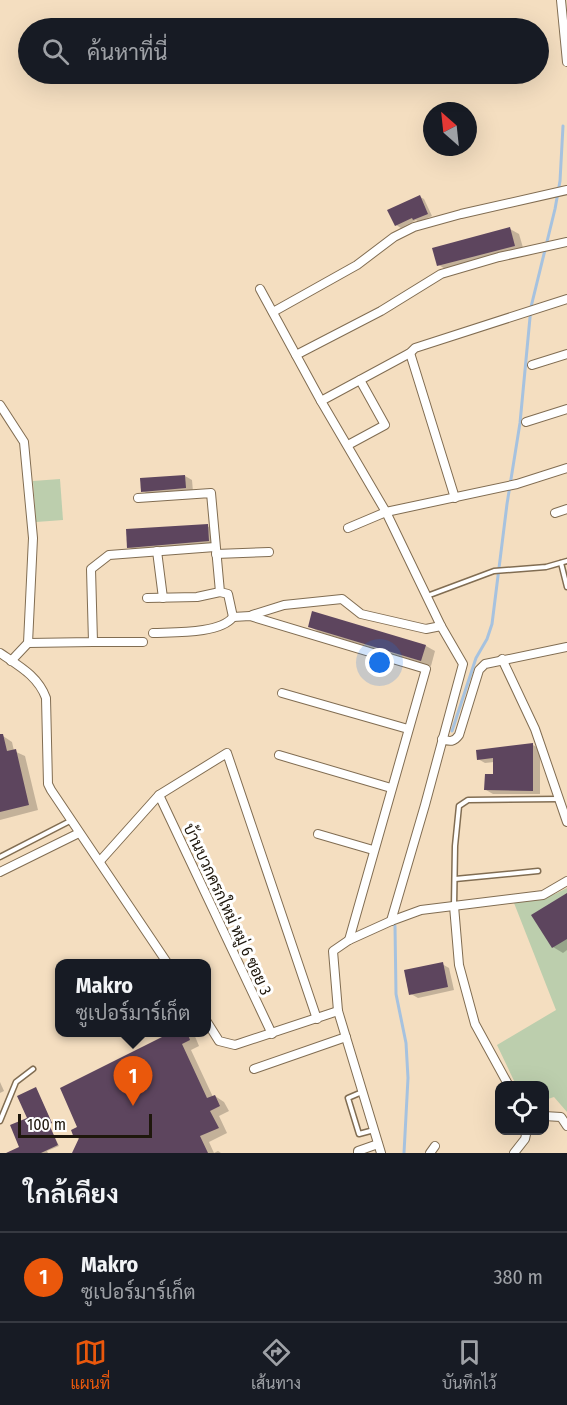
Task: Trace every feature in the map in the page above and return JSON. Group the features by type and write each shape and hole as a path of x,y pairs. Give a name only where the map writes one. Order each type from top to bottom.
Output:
{"street":[{"path":"561,0 567,62"},
{"path":"273,312 357,265 393,237 414,227 461,213 566,190"},
{"path":"296,355 381,311 441,274 534,249 566,243"},
{"path":"260,289 321,401 386,512 441,626 463,664 391,921"},
{"path":"321,401 411,353 415,348 567,299"},
{"path":"411,353 455,498"},
{"path":"532,365 567,354"},
{"path":"348,445 385,425 360,380"},
{"path":"0,405 24,442 33,538 28,643 11,661"},
{"path":"526,422 567,409"},
{"path":"348,528 386,512 498,489 567,468"},
{"path":"138,498 211,493 220,592"},
{"path":"555,513 567,509"},
{"path":"93,642 91,569 109,555 157,551 269,552"},
{"path":"157,551 163,598"},
{"path":"147,598 197,597 220,592 228,594 233,617"},
{"path":"153,633 212,629 225,625 233,617 250,616 284,605 342,599 362,614 426,629 441,626"},
{"path":"250,616 426,669 349,940"},
{"path":"28,643 143,642"},
{"path":"442,739 450,742 459,735 479,670 485,664 567,647"},
{"path":"0,653 36,678 43,690 46,698 48,784 56,800 165,959"},
{"path":"502,659 535,729 567,822"},
{"path":"282,693 408,729"},
{"path":"100,861 159,795 226,753 317,1019"},
{"path":"279,755 391,788"},
{"name":"บ้านบวกครกใหม่ หมู่ 6 ซอย 3","path":"159,795 272,1034"},
{"path":"0,872 79,833"},
{"path":"318,834 373,850"},
{"path":"381,1153 338,1011 333,951 349,940 421,910 543,895 567,881"},
{"path":"454,906 459,965 475,1024 506,1081"},
{"path":"211,1028 219,1041 235,1045 338,1011"},
{"path":"254,1069 346,1037"},
{"path":"549,1117 561,1118 567,1126"},
{"path":"514,1153 526,1135"},
{"path":"358,1153 358,1151 378,1144"}],"lane":[{"path":"427,597 494,571 546,567 567,561"},
{"path":"561,563 567,584"},
{"path":"454,906 458,812 463,802 468,800 560,799"},
{"path":"0,856 70,821"},
{"path":"454,879 538,870"},
{"path":"0,1121 16,1082 33,1070"},
{"path":"362,1092 348,1098 359,1134 374,1129"}],"green space":[{"path":"60,479 63,520 36,522 33,481"},
{"path":"567,888 567,1112 554,1097 549,1099 549,1081 514,1081 497,1045 556,1010 514,903 555,894"}],"building":[{"path":"420,195 428,214 395,226 387,210"},
{"path":"510,227 515,246 437,266 432,248"},
{"path":"185,475 186,488 141,492 140,478"},
{"path":"208,524 209,541 127,548 126,529"},
{"path":"312,611 426,645 421,661 308,627"},
{"path":"0,734 3,734 7,751 16,749 29,805 0,812"},
{"path":"533,743 533,791 484,790 485,774 493,774 493,758 477,760 476,750"},
{"path":"567,893 567,939 552,948 531,915"},
{"path":"443,962 448,987 409,995 404,970"},
{"path":"162,1037 189,1037 190,1040 182,1044 207,1098 215,1095 220,1106 210,1111 219,1128 200,1136 208,1153 72,1153 80,1136 74,1138 71,1130 77,1127 60,1088"},
{"path":"36,1087 52,1123 49,1124 58,1145 41,1153 6,1153 19,1147 10,1125 27,1118 17,1096"}],"waterway":[{"path":"452,731 476,658 487,639 492,624 520,423 531,307 560,181 563,126"},
{"path":"395,926 396,994 406,1043 408,1078 404,1153"}],"place":[{"name":"Makro","path":"133,1106"}]}
